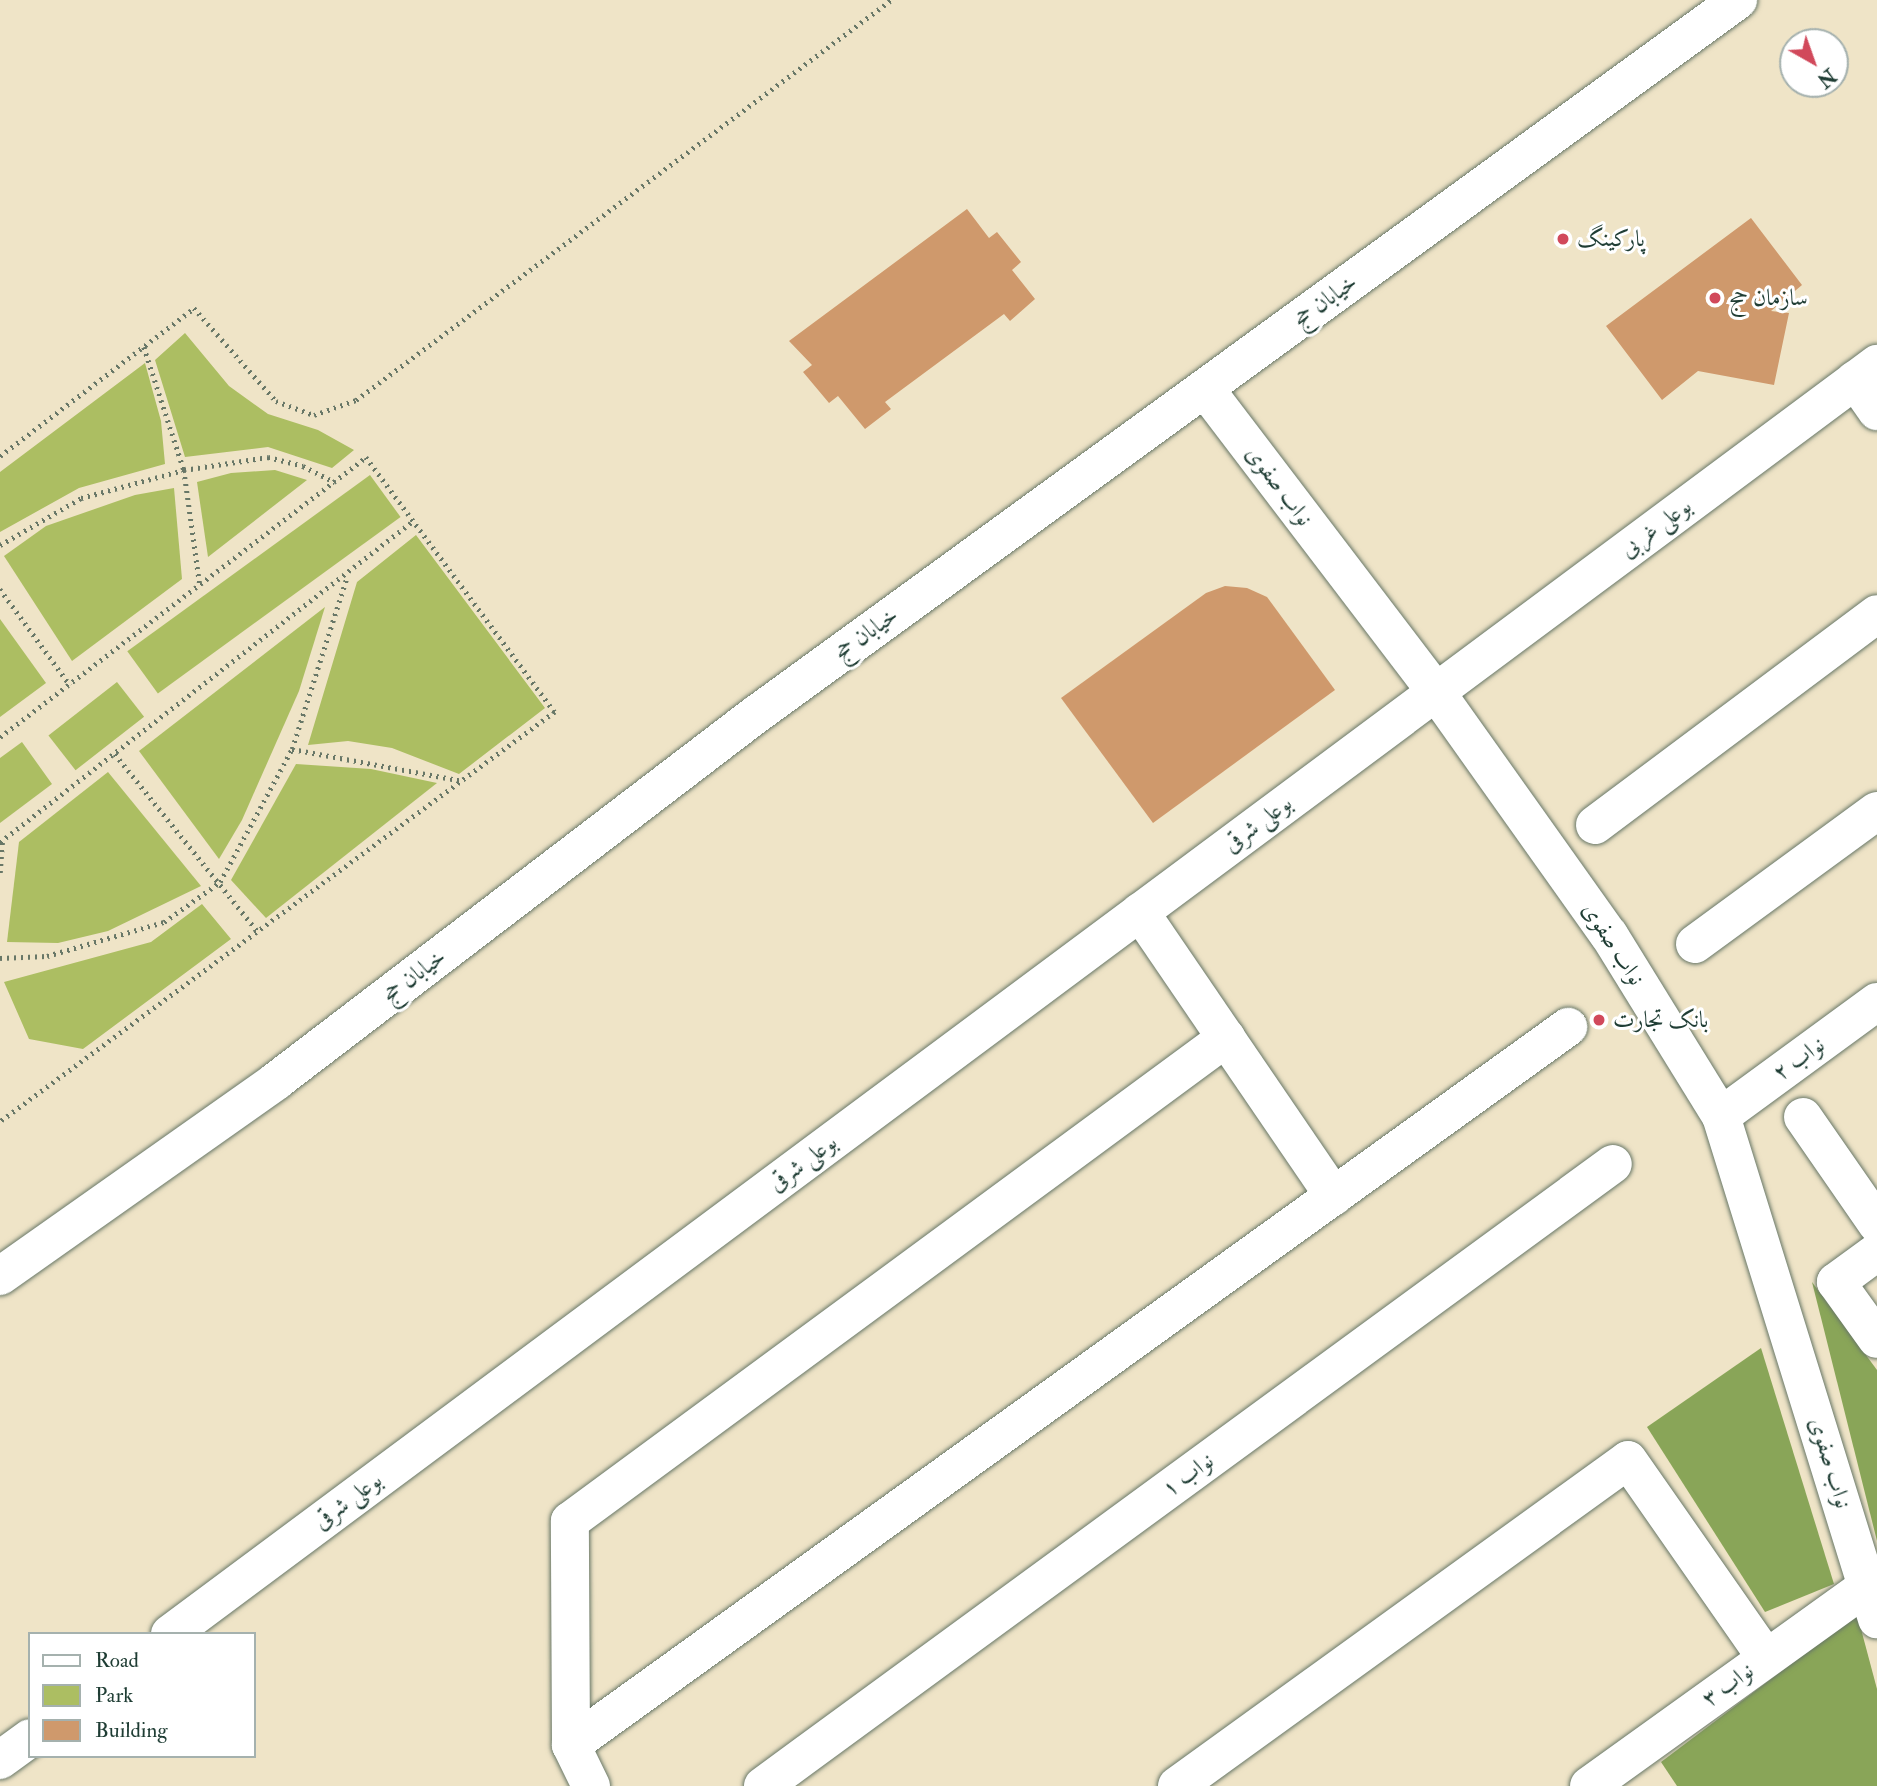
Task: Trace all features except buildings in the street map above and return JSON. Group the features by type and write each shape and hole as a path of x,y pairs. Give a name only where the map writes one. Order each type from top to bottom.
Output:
{"street":[{"name":"خیابان حج","path":"0,1276 276,1081 754,716 1206,390 1738,0"},
{"path":"1866,372 1877,411"},
{"name":"بوعلی غربی","path":"1436,692 1866,372"},
{"name":"نواب صفوی","path":"1206,390 1436,692 1609,935 1721,1116 1874,1595"},
{"path":"1595,825 1877,614"},
{"name":"بوعلی شرقی","path":"173,1632 1436,692"},
{"path":"1695,944 1877,811"},
{"path":"1140,912 1334,1196"},
{"name":"نواب ۲","path":"1721,1116 1877,1002"},
{"path":"571,1745 1568,1027"},
{"path":"591,1786 571,1745 570,1521 1226,1038"},
{"path":"1803,1117 1877,1224"},
{"name":"نواب ۱","path":"763,1786 1613,1164"},
{"path":"1877,1252 1836,1282 1877,1339"},
{"path":"1177,1786 1628,1460 1766,1658"},
{"name":"نواب ۳","path":"1594,1785 1766,1658 1874,1595"},
{"path":"0,1760 28,1739"}],"path":[{"path":"0,456 194,308 276,401 314,415 356,400 891,0"},
{"path":"144,346 184,470 200,587"},
{"path":"0,545 81,498 184,470 268,457 303,466 335,482"},
{"path":"0,737 200,587 366,457 555,712 0,1122"},
{"path":"0,873 1,841 347,577 413,522"},
{"path":"0,958 47,956 164,922 220,882 292,749 347,577"},
{"path":"0,589 70,685"},
{"path":"292,749 464,781"},
{"path":"115,754 258,932"}],"green space":[{"path":"185,333 229,386 268,414 318,430 354,450 332,468 268,447 185,457 155,360"},
{"path":"145,363 161,421 165,464 79,488 0,532 0,472"},
{"path":"275,470 307,480 208,557 197,482 231,473"},
{"path":"370,475 401,517 158,693 127,651"},
{"path":"174,488 182,579 72,661 4,556 46,526 135,495"},
{"path":"416,535 545,708 459,774 392,748 348,741 308,745 357,582"},
{"path":"325,607 299,691 242,820 219,859 139,751"},
{"path":"0,619 46,683 0,717"},
{"path":"117,682 144,717 76,770 48,736"},
{"path":"22,742 52,784 0,823 0,758"},
{"path":"296,764 371,769 437,783 266,918 231,880"},
{"path":"108,772 201,886 108,931 58,943 7,942 19,842"},
{"path":"202,904 231,939 83,1049 29,1039 4,982 151,942"},
{"path":"1812,1282 1877,1370 1877,1541"},
{"path":"1761,1348 1834,1584 1765,1612 1647,1427"},
{"path":"1857,1614 1877,1689 1877,1786 1677,1786 1661,1762"}],"place":[{"name":"پارکینگ","path":"1563,239"},
{"name":"سازمان حج","path":"1715,298"},
{"name":"بانک تجارت","path":"1599,1020"}]}
